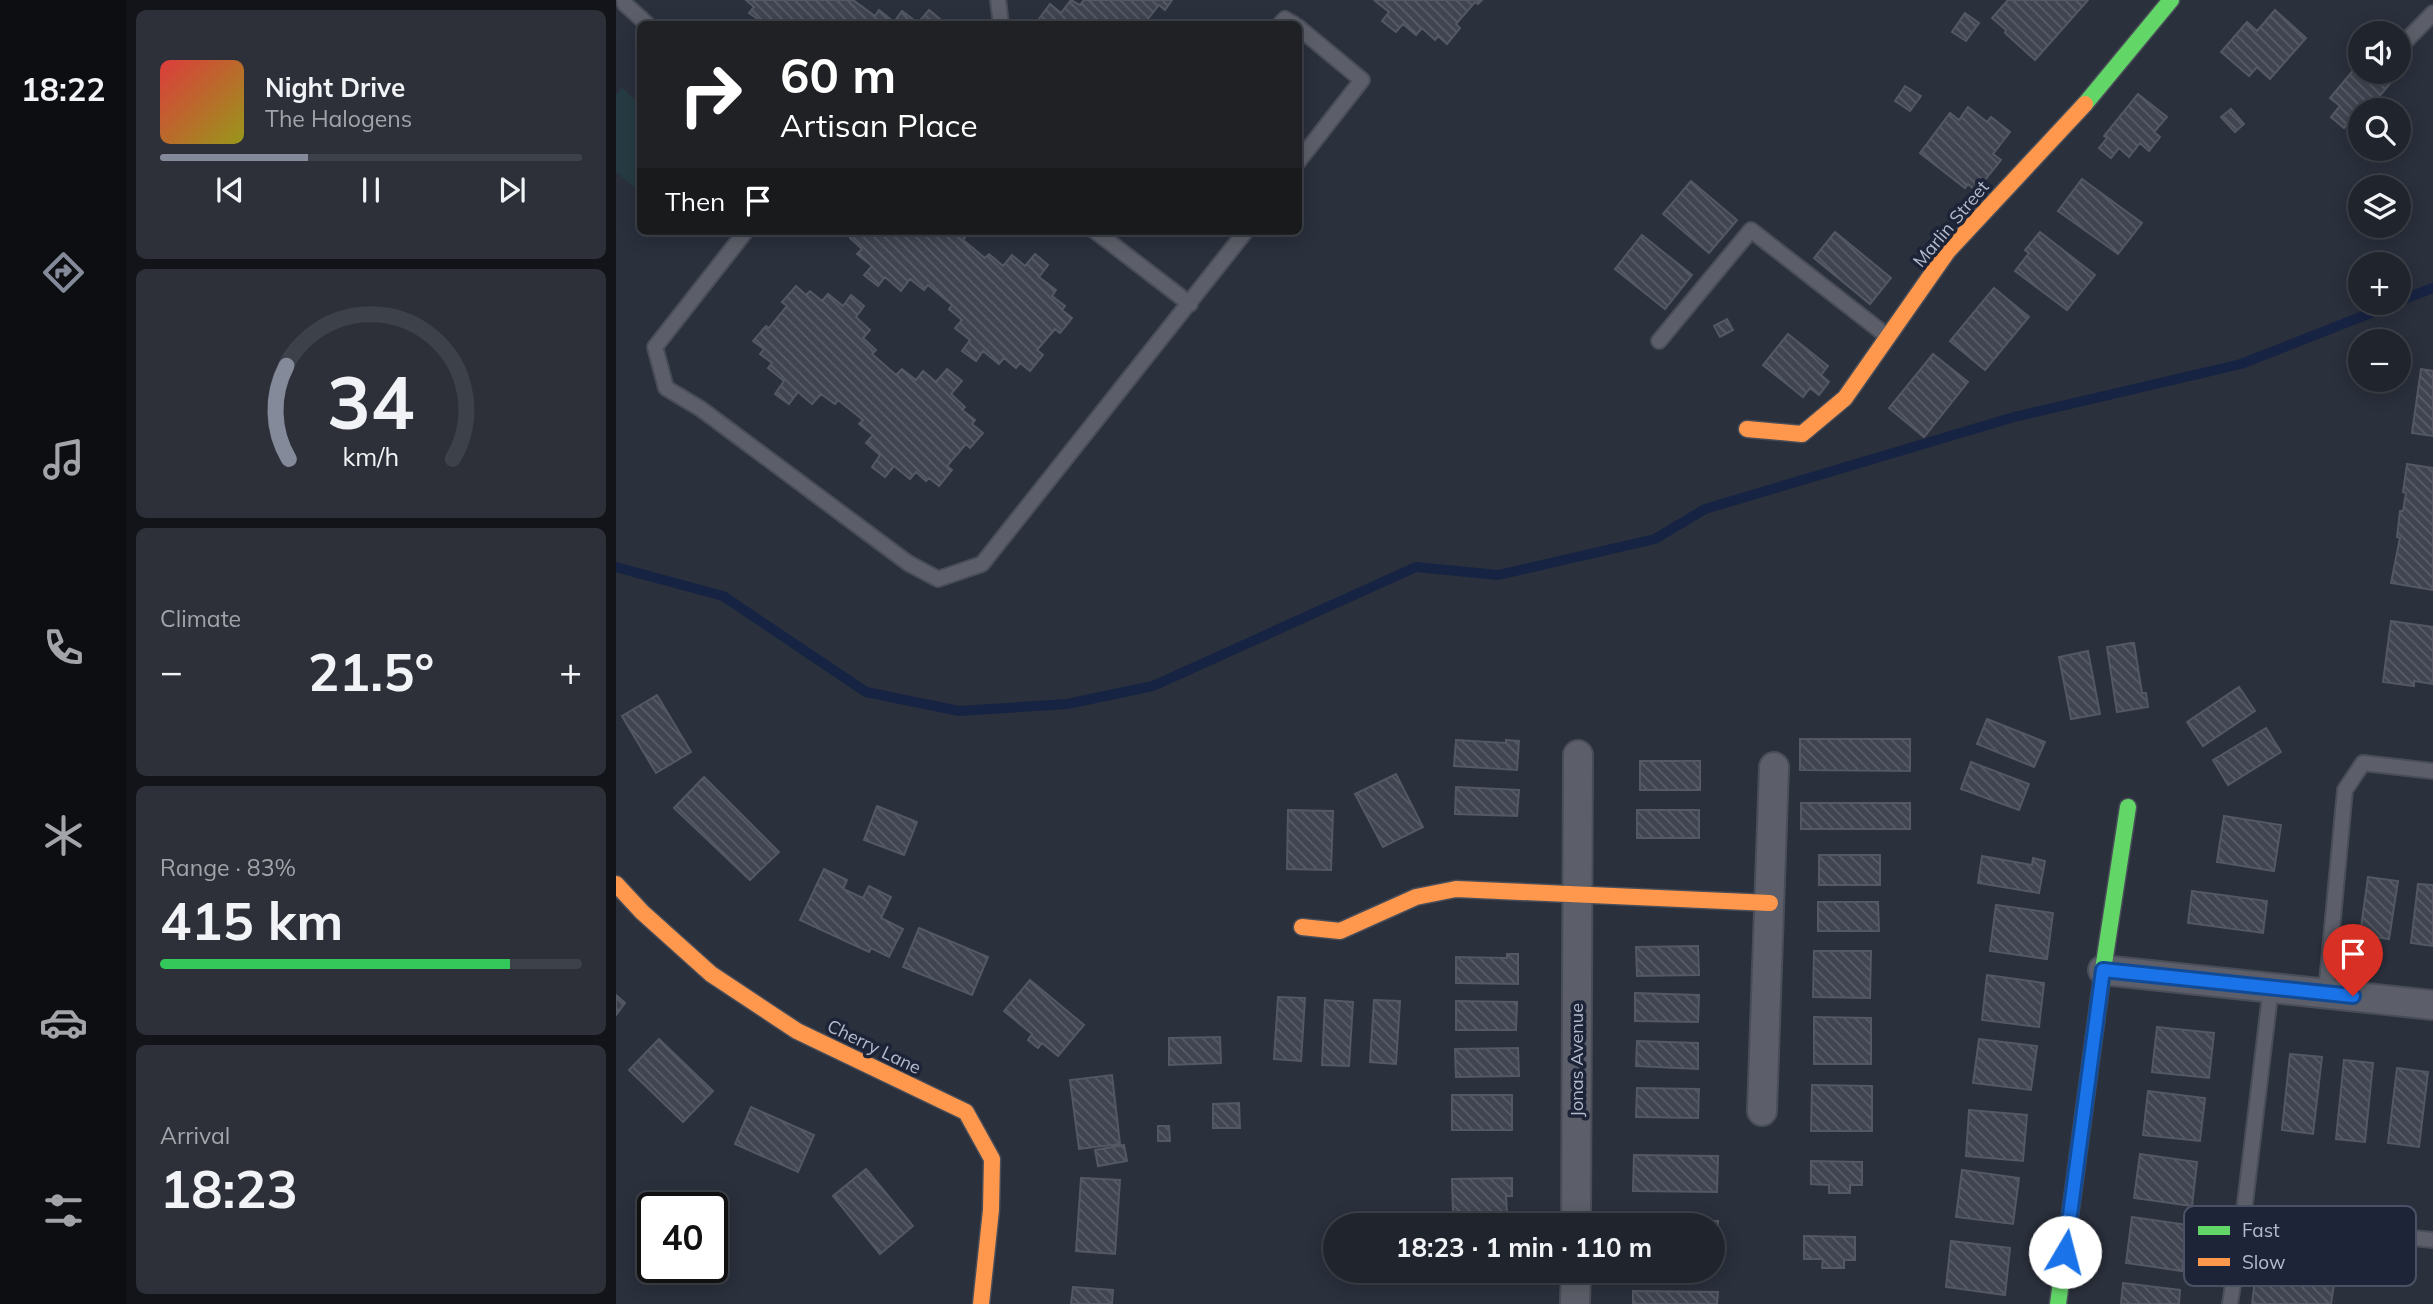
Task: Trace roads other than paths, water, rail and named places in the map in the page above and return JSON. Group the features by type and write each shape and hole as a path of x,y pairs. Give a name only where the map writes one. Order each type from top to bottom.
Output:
{"street":[{"name":"Marlin Street","path":"1747,429 1802,434 1845,398 1948,251 2082,107 2171,0"},
{"name":"Jonas Avenue","path":"1576,1213 1578,755"},
{"path":"1762,1111 1774,767"},
{"path":"2059,1304 2103,970 2128,807"},
{"name":"Cherry Lane","path":"616,884 642,912 711,974 797,1031 966,1112 992,1159 991,1210 981,1304"},
{"path":"1302,927 1340,931 1416,897 1456,889 1770,903"},
{"path":"2103,970 2433,1005"},
{"path":"1575,1304 1576,1283"}],"lane":[{"path":"624,0 644,21"},
{"path":"998,0 1001,21"},
{"path":"2411,36 2433,13"},
{"path":"1302,30 1362,79 1302,157"},
{"path":"1659,341 1751,230 1888,337"},
{"path":"743,235 655,347 666,388 701,409 908,563 938,579 982,564 1242,235"},
{"path":"1105,235 1189,303"},
{"path":"2326,993 2345,790 2364,763 2433,771"},
{"path":"2245,1206 2271,987"},
{"path":"2230,1304 2233,1286"}],"waterway":[{"path":"2411,296 2433,288"},
{"path":"616,567 723,596 866,692 959,711 1067,704 1153,686 1416,567 1498,575 1655,539 1705,509 2014,417 2241,364 2366,315"}]}
